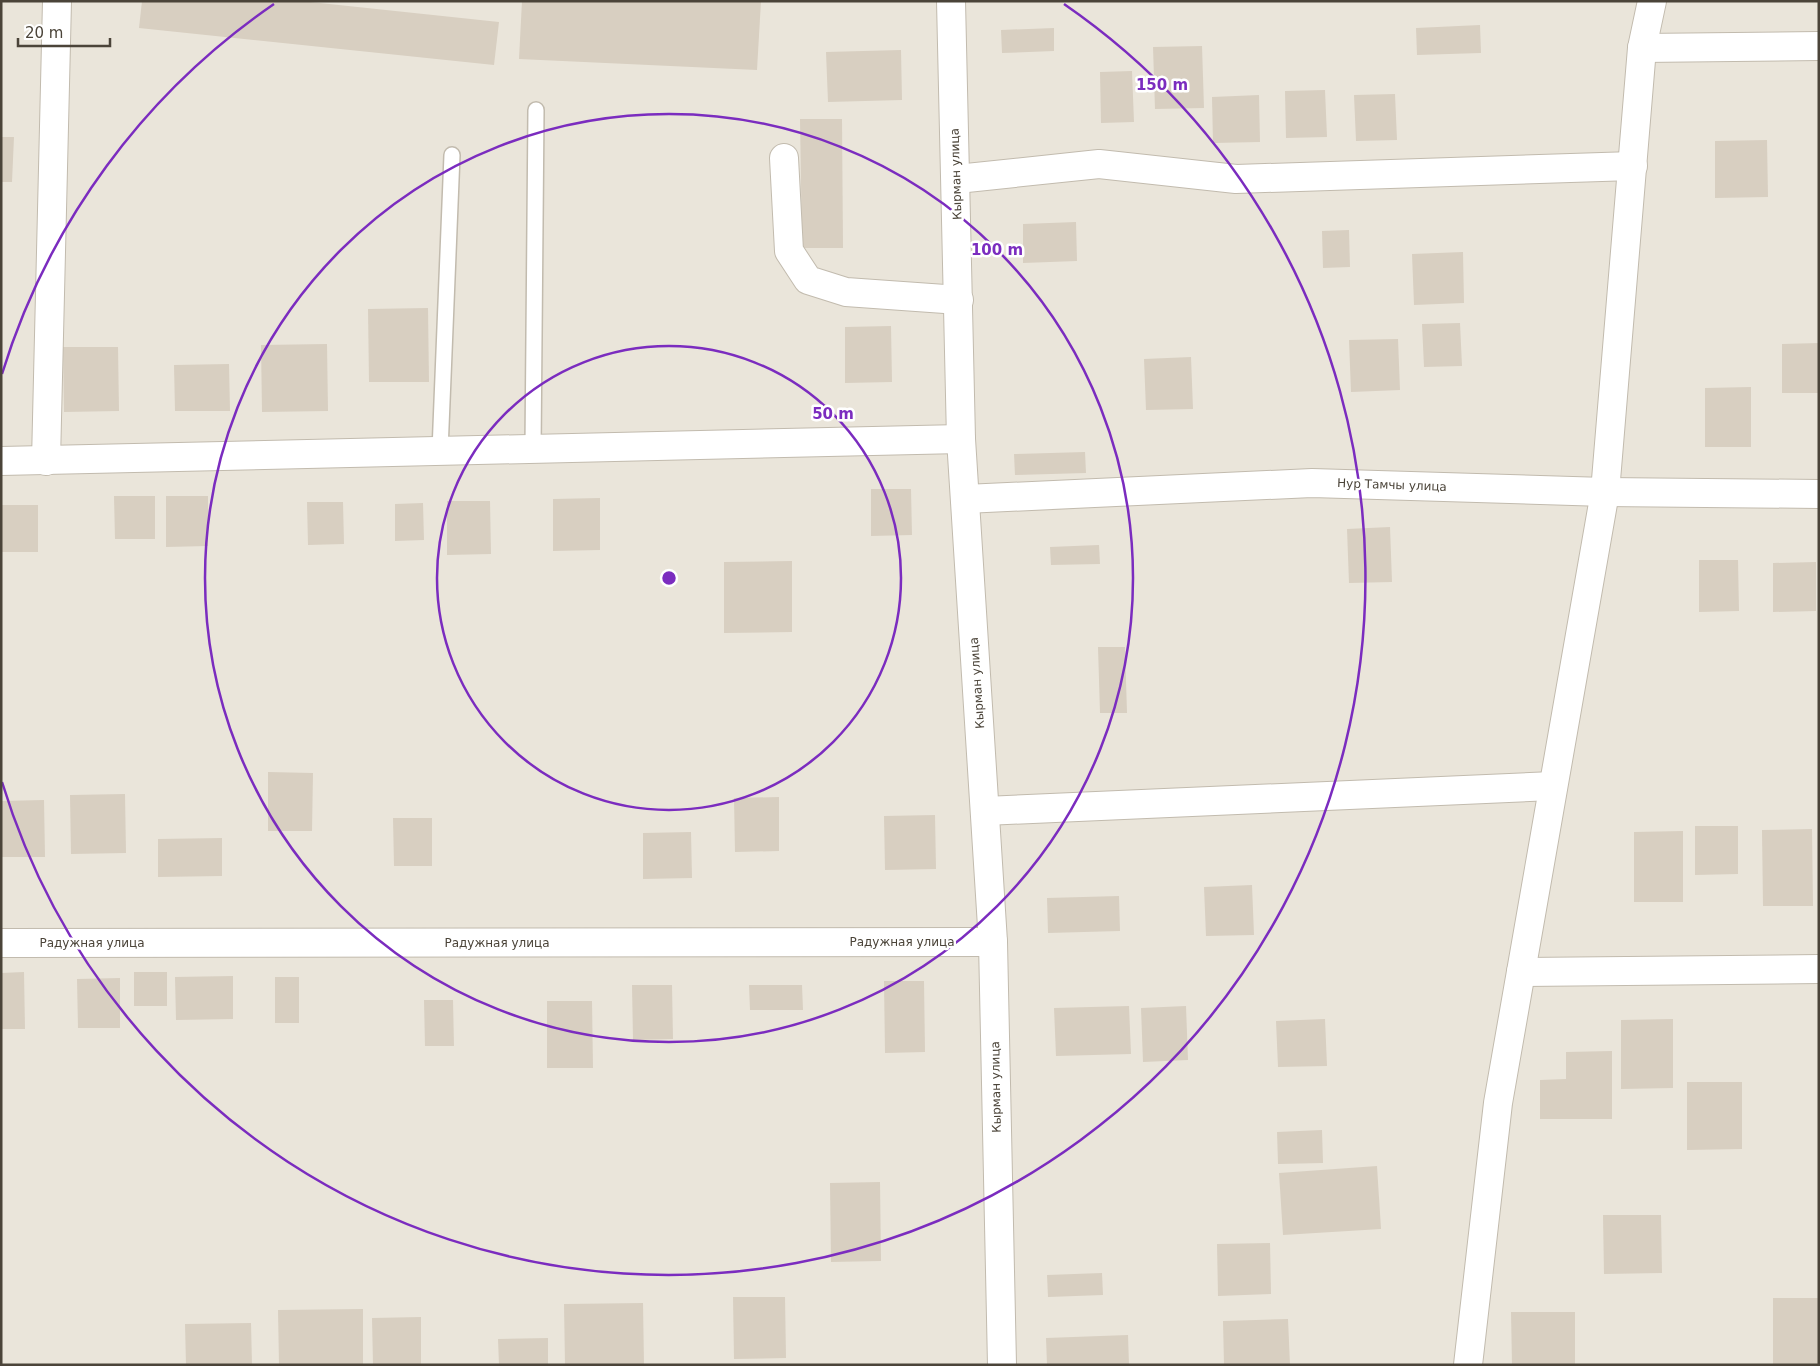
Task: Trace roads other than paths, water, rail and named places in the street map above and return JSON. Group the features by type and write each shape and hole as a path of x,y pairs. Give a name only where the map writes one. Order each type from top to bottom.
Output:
{"street":[{"path":"46,461 58,1"},
{"name":"Кырман улица","path":"951,1 957,179 961,439 993,942 1002,1365"},
{"path":"1468,1365 1498,1102 1605,492 1642,48 1652,1"},
{"path":"1642,48 1819,46"},
{"path":"784,158 789,251 808,280 846,292 959,300"},
{"path":"957,179 1099,164 1236,179 1632,166"},
{"path":"1,461 961,439"},
{"name":"Нур Тамчы улица","path":"965,499 1312,483 1605,492 1819,494"},
{"path":"985,811 1553,786"},
{"name":"Радужная улица","path":"1,944 993,942"},
{"path":"1521,972 1819,969"}],"lane":[{"path":"533,449 536,110"},
{"path":"440,452 452,155"}]}
